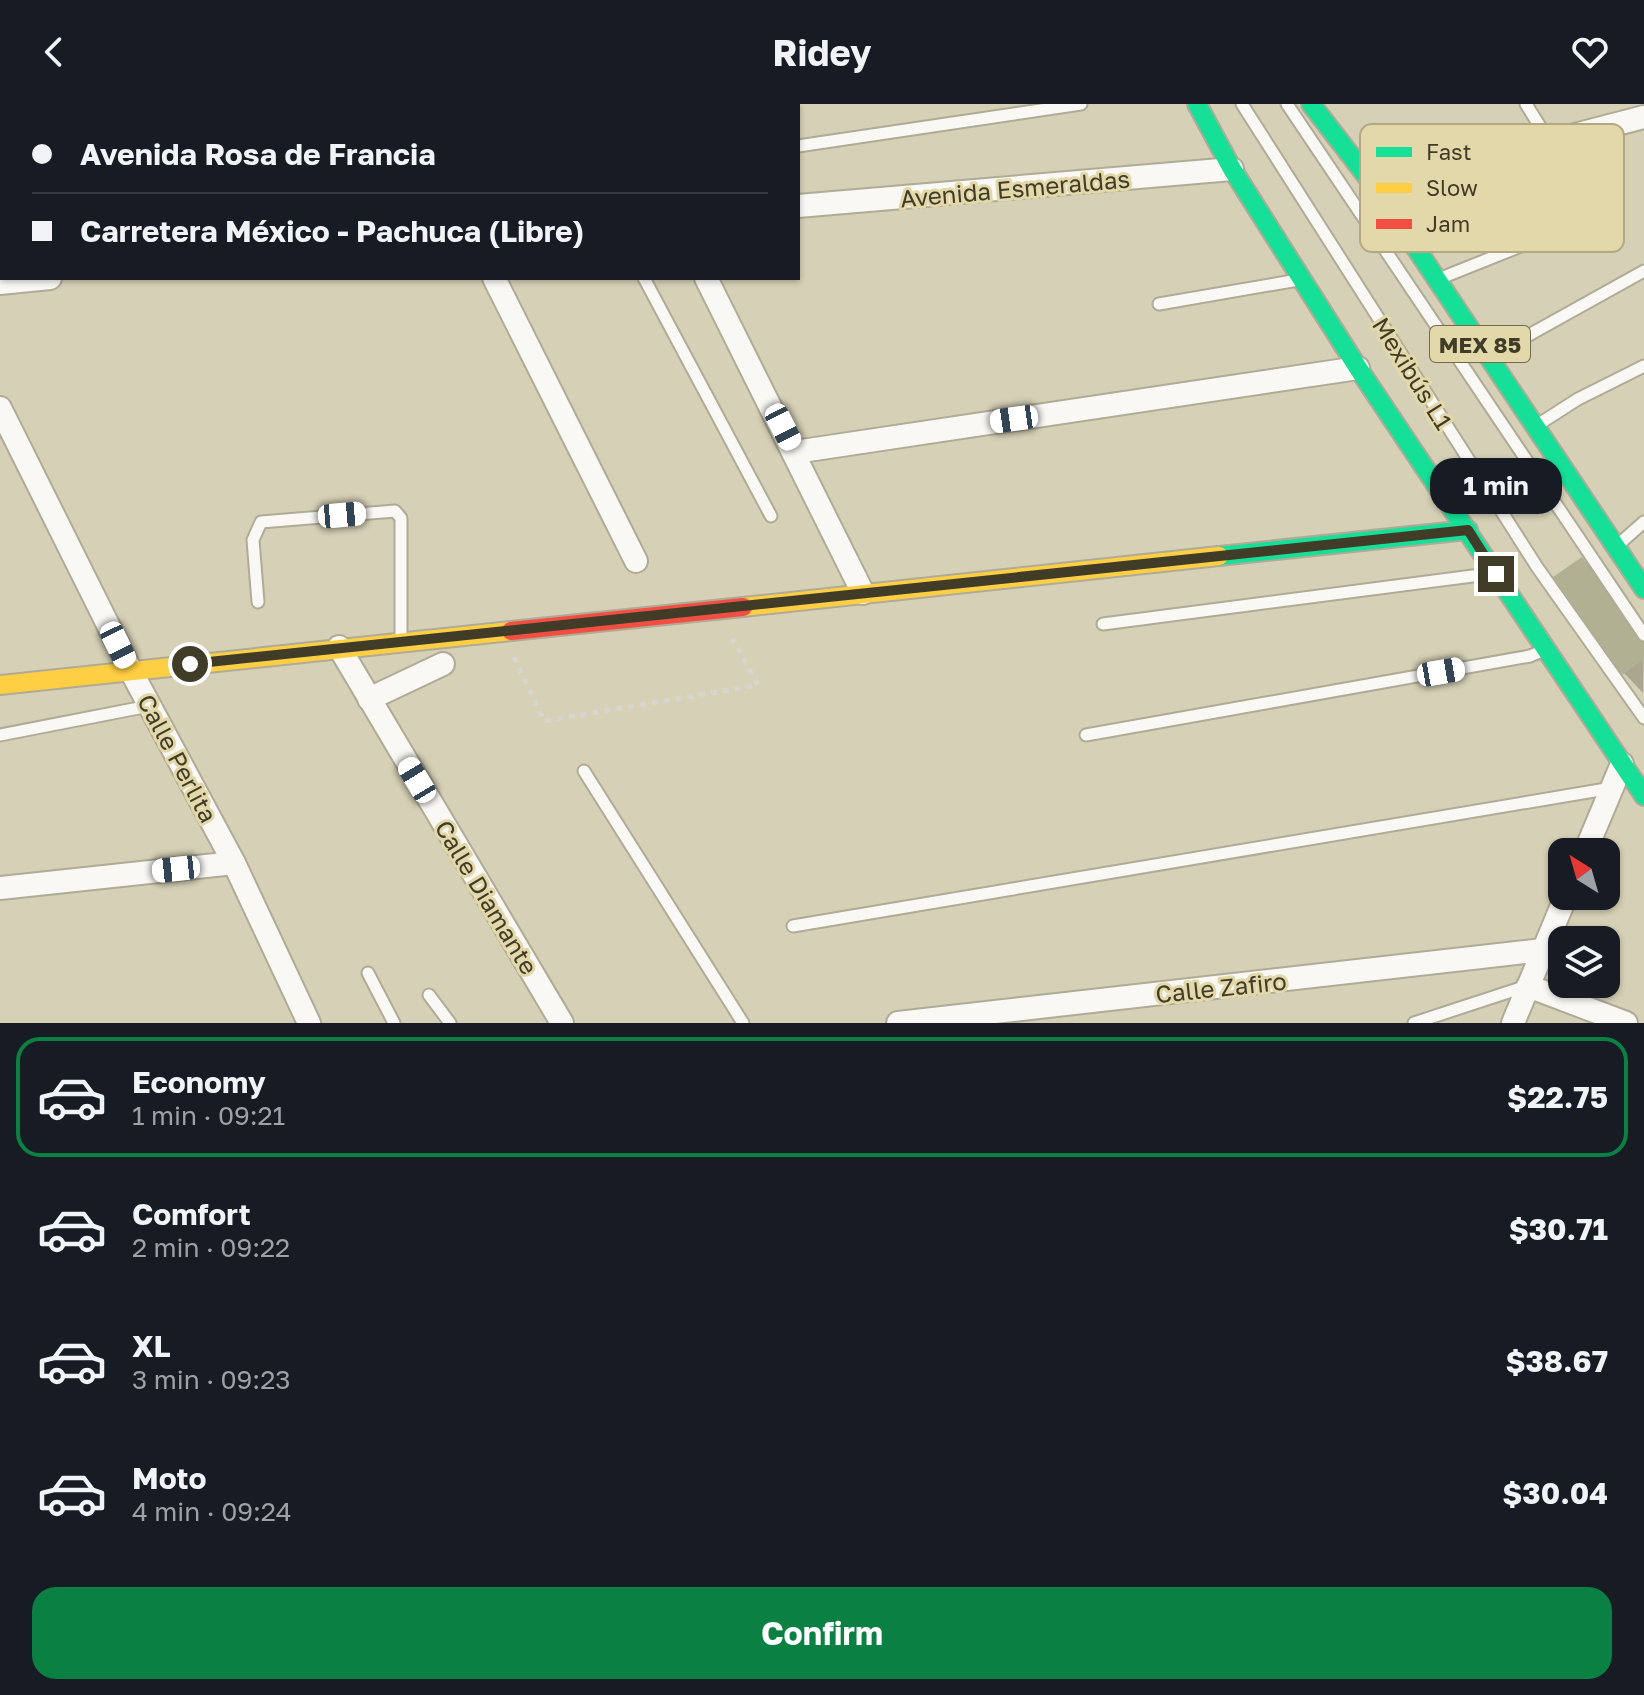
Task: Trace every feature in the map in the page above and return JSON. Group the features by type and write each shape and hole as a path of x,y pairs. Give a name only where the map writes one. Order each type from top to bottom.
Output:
{"street":[{"path":"1197,104 1232,169 1358,368 1644,796"},
{"name":"MEX 85","path":"1311,104 1360,168"},
{"path":"1616,124 1644,117"},
{"name":"Avenida Esmeraldas","path":"800,206 1232,169"},
{"name":"MEX 85","path":"1419,252 1644,589"},
{"path":"0,283 30,280"},
{"path":"495,280 636,561"},
{"path":"707,280 863,593"},
{"path":"795,452 1358,368"},
{"name":"Calle Perlita","path":"0,408 131,671 234,863 309,1023"},
{"path":"0,685 1468,530"},
{"name":"Calle Diamante","path":"339,647 562,1023"},
{"path":"369,699 443,664"},
{"path":"1591,838 1622,764"},
{"path":"0,888 234,863"},
{"path":"1513,1023 1560,910"},
{"name":"Calle Zafiro","path":"898,1023 1543,950"},
{"path":"1528,986 1626,1023"}],"lane":[{"path":"800,146 1081,104"},
{"name":"Mexibús L1","path":"1242,104 1537,567 1644,718"},
{"name":"Mexibús L1","path":"1287,104 1360,213"},
{"path":"1526,104 1538,124"},
{"name":"Mexibús L1","path":"1387,252 1644,635"},
{"path":"1437,279 1505,252"},
{"path":"1489,357 1644,271"},
{"path":"645,280 771,516"},
{"path":"1159,304 1302,280"},
{"path":"1535,427 1578,399 1644,366"},
{"path":"258,602 253,540 261,522 395,511 401,518 401,641"},
{"path":"1616,547 1644,522"},
{"path":"1103,624 1496,574"},
{"path":"1086,735 1530,656 1546,649"},
{"path":"0,735 149,706"},
{"path":"584,771 743,1023"},
{"path":"793,926 1612,787"},
{"path":"368,973 394,1023"},
{"path":"1414,1023 1528,986"},
{"path":"429,995 450,1023"}],"path":[{"path":"504,630 544,721 758,685 717,608"}],"building":[{"path":"1582,557 1644,643 1644,659 1622,675 1553,577"}],"traffic: fast":[{"path":"1197,104 1232,169 1358,368 1644,796"},
{"path":"1311,104 1360,168"},
{"path":"1418,252 1644,589"},
{"path":"1219,556 1468,530"}],"traffic: slow":[{"path":"743,607 1219,556"},
{"path":"0,685 511,631"}],"traffic: jam":[{"path":"511,631 743,607"}],"route":[{"path":"190,664 1468,530 1496,574"}]}
